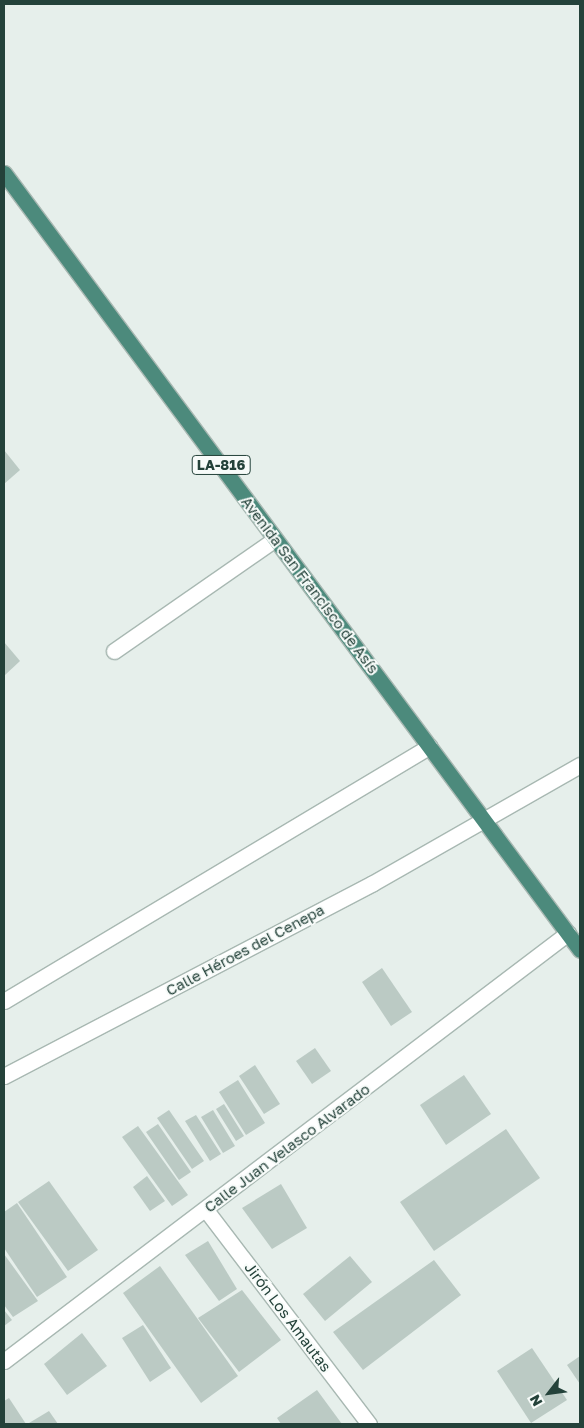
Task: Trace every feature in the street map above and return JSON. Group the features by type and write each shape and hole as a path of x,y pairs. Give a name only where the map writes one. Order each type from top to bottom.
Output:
{"highway":[{"name":"Avenida San Francisco de Asís","path":"4,173 580,950"}],"street":[{"path":"114,651 275,539"},
{"path":"4,1001 434,752"},
{"name":"Calle Héroes del Cenepa","path":"4,1076 373,883 479,814 580,765"},
{"name":"Calle Juan Velasco Alvarado","path":"4,1361 206,1210 568,934"},
{"name":"Jirón Los Amautas","path":"206,1210 370,1424"}],"building":[{"path":"4,450 20,470 4,484"},
{"path":"4,642 20,661 4,676"},
{"path":"382,968 412,1012 391,1026 362,982"},
{"path":"315,1048 331,1071 312,1084 296,1061"},
{"path":"255,1065 280,1104 264,1114 239,1076"},
{"path":"464,1075 491,1114 446,1145 420,1105"},
{"path":"238,1080 265,1123 246,1135 219,1092"},
{"path":"224,1104 244,1136 236,1141 216,1109"},
{"path":"169,1110 204,1161 192,1169 157,1118"},
{"path":"213,1110 235,1146 223,1153 201,1117"},
{"path":"196,1115 221,1154 210,1161 185,1121"},
{"path":"158,1124 191,1172 179,1180 146,1132"},
{"path":"138,1126 188,1195 172,1206 122,1137"},
{"path":"506,1129 540,1178 434,1251 400,1202"},
{"path":"147,1176 165,1201 150,1211 133,1187"},
{"path":"49,1181 98,1250 68,1271 18,1202"},
{"path":"281,1184 307,1228 272,1249 242,1208"},
{"path":"17,1203 67,1277 37,1297 4,1248 4,1212"},
{"path":"208,1241 237,1289 219,1301 185,1255"},
{"path":"4,1254 38,1301 13,1317 4,1305"},
{"path":"350,1256 372,1282 325,1321 303,1294"},
{"path":"434,1260 461,1295 363,1370 333,1332"},
{"path":"160,1266 238,1376 201,1403 123,1293"},
{"path":"242,1290 281,1340 239,1372 198,1318"},
{"path":"4,1310 12,1320 4,1326"},
{"path":"143,1325 171,1368 150,1382 122,1338"},
{"path":"82,1333 107,1366 67,1395 44,1364"},
{"path":"532,1348 567,1400 531,1423 497,1371"},
{"path":"580,1356 580,1384 567,1365"},
{"path":"317,1390 342,1424 281,1424 277,1418"},
{"path":"9,1398 26,1424 4,1424 4,1401"},
{"path":"49,1411 58,1424 29,1423"}]}
